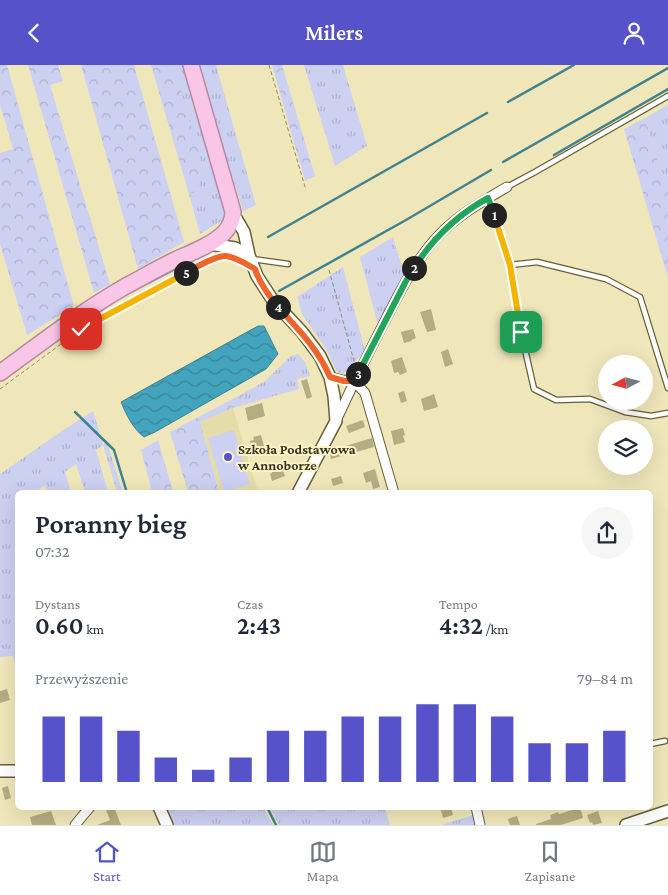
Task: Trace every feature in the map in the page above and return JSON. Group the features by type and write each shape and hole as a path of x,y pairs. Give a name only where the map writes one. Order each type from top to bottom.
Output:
{"highway":[{"path":"0,373 78,316 125,287 209,244 224,232 233,216 233,212 191,65"}],"street":[{"path":"300,490 406,281 427,249 458,218 477,204 507,187"},
{"path":"233,216 244,232 257,276 270,297 302,333 322,361 330,377 336,421"},
{"path":"209,244 235,248 250,257"},
{"path":"330,377 344,381 354,381 365,393 393,490"},
{"path":"0,771 15,771"},
{"path":"75,825 88,810"},
{"path":"160,810 167,825"},
{"path":"477,810 480,825"},
{"path":"626,825 668,811"}],"lane":[{"path":"507,187 668,96"},
{"path":"488,198 510,265 521,332 534,389 556,401 590,399 625,412 651,416 668,413"},
{"path":"250,257 288,264"},
{"path":"510,265 537,262 546,264 606,279 640,297 668,388"},
{"path":"653,744 665,741"}],"path":[{"path":"269,65 306,189"},
{"path":"0,389 81,329 202,264 224,256"},
{"path":"329,270 355,363 360,370"}],"shaded area":[{"name":"Szkoła Podstawowa w Annoborze","path":"233,408 257,490 218,490 200,422"}],"green space":[{"path":"0,65 7,65 74,306 27,335 0,244 0,153 13,149 0,104"},
{"path":"28,65 58,65 63,81 50,85 110,284 94,293"},
{"path":"81,65 134,65 184,242 138,269"},
{"path":"151,65 174,65 202,166 198,191 189,194"},
{"path":"172,65 184,65 228,217 200,234 189,194 198,190"},
{"path":"197,65 216,65 256,205 243,211 221,145"},
{"path":"272,65 282,65 315,176 305,181"},
{"path":"304,65 343,65 367,146 335,166"},
{"path":"668,105 668,196 645,118"},
{"path":"645,118 668,196 668,278 624,129"},
{"path":"393,237 404,274 378,325 360,257"},
{"path":"343,267 365,351 342,374 335,368 326,349 302,314 297,297"},
{"path":"298,354 305,362 310,376 297,379 299,389 243,405 244,393 265,381 291,356"},
{"path":"244,393 243,405 200,422 218,490 187,490 170,432"},
{"path":"93,411 103,444 107,443 122,490 116,490 103,445 96,450 107,490 84,490 76,464 65,472 70,490 47,490 45,485 38,490 15,490 15,664 13,656 0,657 0,474"},
{"path":"234,430 250,484 230,490 223,490 208,438"},
{"path":"158,440 172,490 151,490 141,450"},
{"path":"167,810 265,810 273,825 174,825"},
{"path":"271,810 386,810 390,825 279,825"},
{"path":"474,815 477,825 441,825"}],"water":[{"path":"258,326 264,326 278,354 266,369 155,432 144,437 136,430 121,402"}],"building":[{"path":"431,309 436,330 427,332 420,312"},
{"path":"413,329 416,338 404,343 401,332"},
{"path":"448,349 453,364 445,367 441,352"},
{"path":"402,357 407,372 400,375 398,372 394,373 391,361"},
{"path":"307,379 312,397 307,399 301,381"},
{"path":"404,391 407,401 401,403 398,393"},
{"path":"434,394 438,407 424,411 421,399"},
{"path":"262,403 265,416 248,421 245,408"},
{"path":"363,420 365,427 349,433 346,426"},
{"path":"403,428 405,442 394,445 391,431"},
{"path":"261,435 265,450 259,451 260,454 253,456 250,441 254,440 253,437"},
{"path":"372,438 374,447 331,459 329,451"},
{"path":"281,465 285,476 272,481 270,468"},
{"path":"375,469 380,487 373,489 371,481 366,483 363,473"},
{"path":"341,476 343,483 333,486 331,479"},
{"path":"7,689 10,700 0,703 0,691"},
{"path":"8,786 11,798 5,800 2,788"},
{"path":"106,810 115,810 121,825 97,825 110,820"},
{"path":"441,810 452,810 453,815 443,818"},
{"path":"572,810 581,810 583,818 561,825 536,825 551,819 550,815 558,812 559,814"},
{"path":"51,811 56,825 32,825 30,817"},
{"path":"598,811 602,823 593,825 592,822 590,823 587,815"},
{"path":"517,816 520,825 510,825 508,819"}],"waterway":[{"path":"508,102 574,65"},
{"path":"503,162 668,68"},
{"path":"554,155 668,89"},
{"path":"268,237 487,113"},
{"path":"279,291 491,170"},
{"path":"148,283 181,266"},
{"path":"63,336 110,304"},
{"path":"75,412 114,450 126,490"},
{"path":"268,810 276,825"}],"place":[{"name":"Szkoła Podstawowa w Annoborze","path":"228,457"}],"route":[{"path":"81,329 202,264 224,256 241,261 255,269 257,276 274,302 320,356 330,377 344,381 354,381 406,281 427,249 458,218 488,198 510,265 521,332"}]}
